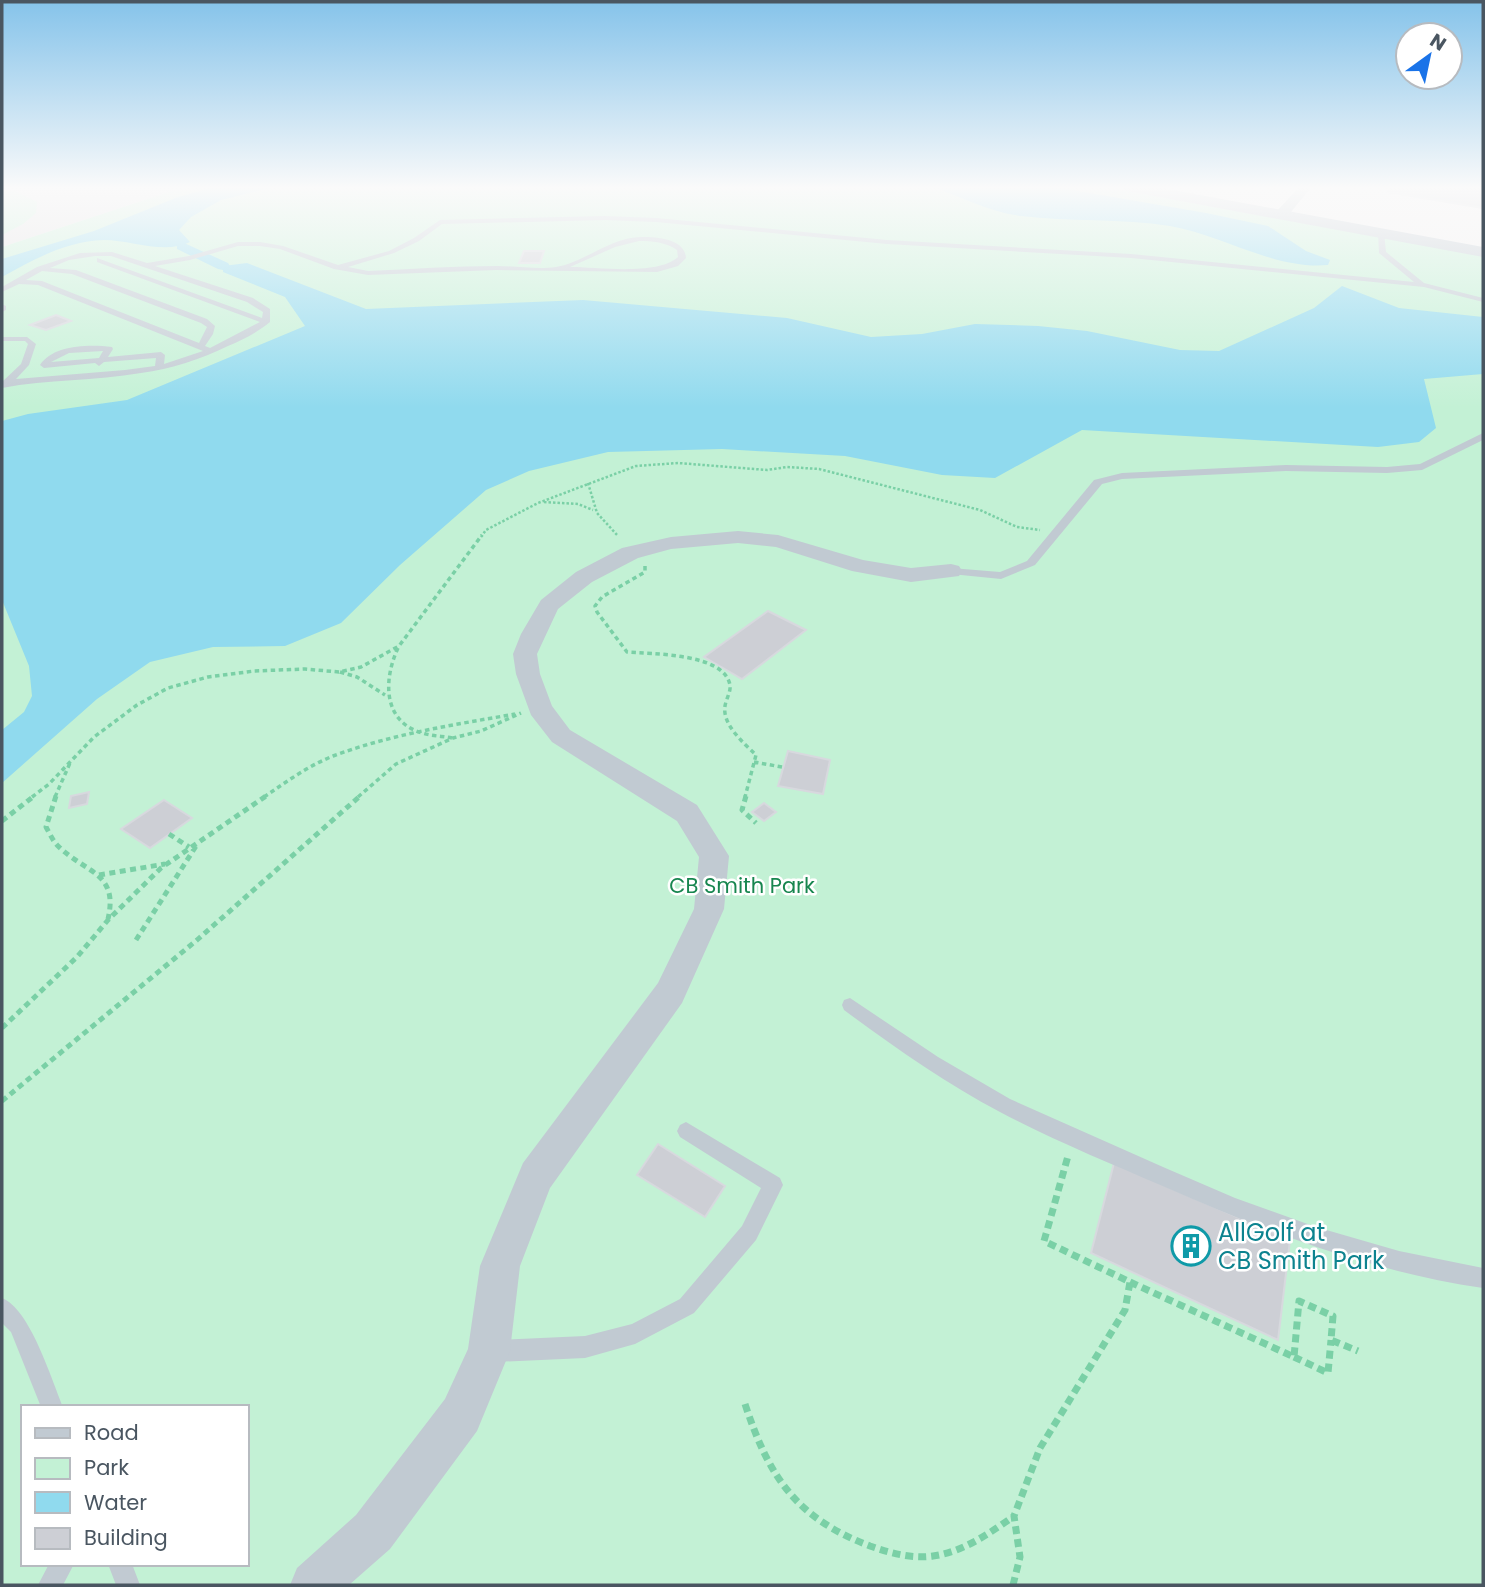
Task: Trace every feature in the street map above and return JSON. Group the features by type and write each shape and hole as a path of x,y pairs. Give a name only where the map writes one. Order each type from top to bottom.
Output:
{"street":[{"path":"314,1585 373,1532 461,1415 489,1352 500,1266 536,1177 670,993 709,909 714,856 687,813 561,736 531,711 525,654 544,614 550,605 584,577 630,553 671,543 738,537 778,541 860,566 911,575 951,571"}],"lane":[{"path":"2,289 57,260"},
{"path":"98,260 266,322"},
{"path":"134,260 250,300 267,311 266,322"},
{"path":"148,264 176,260"},
{"path":"172,273 188,260"},
{"path":"318,260 368,274 559,268 657,270 680,260"},
{"path":"337,267 372,260"},
{"path":"559,268 583,260"},
{"path":"1172,260 1424,285 1483,300"},
{"path":"1391,260 1407,275 1424,285"},
{"path":"40,269 73,272 204,321 211,326 204,348"},
{"path":"19,282 39,283 204,348"},
{"path":"4,384 91,373 125,373 174,364 266,322"},
{"path":"2,339 27,339 32,344 25,365 4,384"},
{"path":"36,378 52,356 67,351 109,349 91,373"},
{"path":"44,365 161,355 159,367"},
{"path":"951,571 1001,576 1031,563 1098,482 1122,476 1286,468 1387,470 1422,467 1483,436"},
{"path":"850,1006 982,1093 1073,1138 1243,1213 1292,1231 1397,1261 1483,1278"},
{"path":"489,1352 585,1347 635,1334 687,1306 749,1233 773,1185 685,1131"},
{"path":"2,1308 18,1325 51,1405"},
{"path":"50,1585 61,1566"},
{"path":"121,1566 128,1585"}],"path":[{"path":"386,695 389,664 486,530 538,503 636,466 678,463 767,470 787,467 819,469 980,510 1017,527 1056,533"},
{"path":"589,483 594,511"},
{"path":"538,503 555,501 578,504 594,511 620,538"},
{"path":"640,559 645,572 602,597 594,606 597,615 621,640 627,652 694,659 712,665 725,675 730,685 725,711 735,731 756,755 742,810 756,823"},
{"path":"339,672 361,667 400,646"},
{"path":"2,821 49,784 94,737 137,705 168,688 208,677 254,671 305,669 339,672 358,677 386,695 396,715 415,731 453,738"},
{"path":"2,1028 76,957 108,920 169,863 200,839 295,776 331,757 415,731 531,711"},
{"path":"2,1101 126,1000 396,764 453,738 481,731 531,711"},
{"path":"73,758 57,792 46,827 57,845 99,875 109,887 114,902 108,920"},
{"path":"754,762 782,767"},
{"path":"169,834 189,847"},
{"path":"136,940 200,839"},
{"path":"99,875 141,870 169,863"},
{"path":"1073,1138 1044,1241 1328,1373 1333,1316 1300,1301 1294,1357"},
{"path":"1013,1585 1020,1557 1014,1516 1040,1448 1125,1310 1130,1282"},
{"path":"1331,1340 1357,1351"},
{"path":"745,1404 760,1448 795,1502 835,1531 880,1551 931,1557 984,1538 1014,1516"}],"green space":[{"name":"CB Smith Park","path":"2,260 1483,260 1483,1585 2,1585"}],"water":[{"path":"2,260 35,260 26,264 2,277"},
{"path":"1280,260 1330,260 1328,265"},
{"path":"247,263 366,309 583,300 787,318 871,337 922,334 975,324 1038,326 1087,331 1180,350 1219,351 1314,308 1342,286 1399,308 1483,317 1483,374 1424,379 1436,428 1419,442 1378,447 1082,430 995,478 942,475 845,456 722,449 608,452 529,471 486,490 400,565 341,623 285,646 213,647 150,662 97,699 2,783 2,730 24,712 32,696 29,666 2,600 2,421 28,414 127,400 305,326 285,297 223,272 223,266"}],"building":[{"path":"520,260 541,260 540,263 519,263"},
{"path":"56,315 71,321 46,330 30,325"},
{"path":"768,611 806,630 742,679 704,657"},
{"path":"788,751 830,760 823,794 778,786"},
{"path":"89,792 87,804 69,808 71,796"},
{"path":"164,800 192,818 150,848 121,829"},
{"path":"764,803 776,812 764,821 752,812"},
{"path":"658,1144 725,1186 705,1217 637,1175"},
{"name":"AllGolf at CB Smith Park","path":"1114,1163 1290,1240 1278,1340 1091,1253"}],"waterway":[{"path":"211,260 223,266"}],"place":[{"name":"AllGolf at CB Smith Park","path":"1191,1246"}]}
